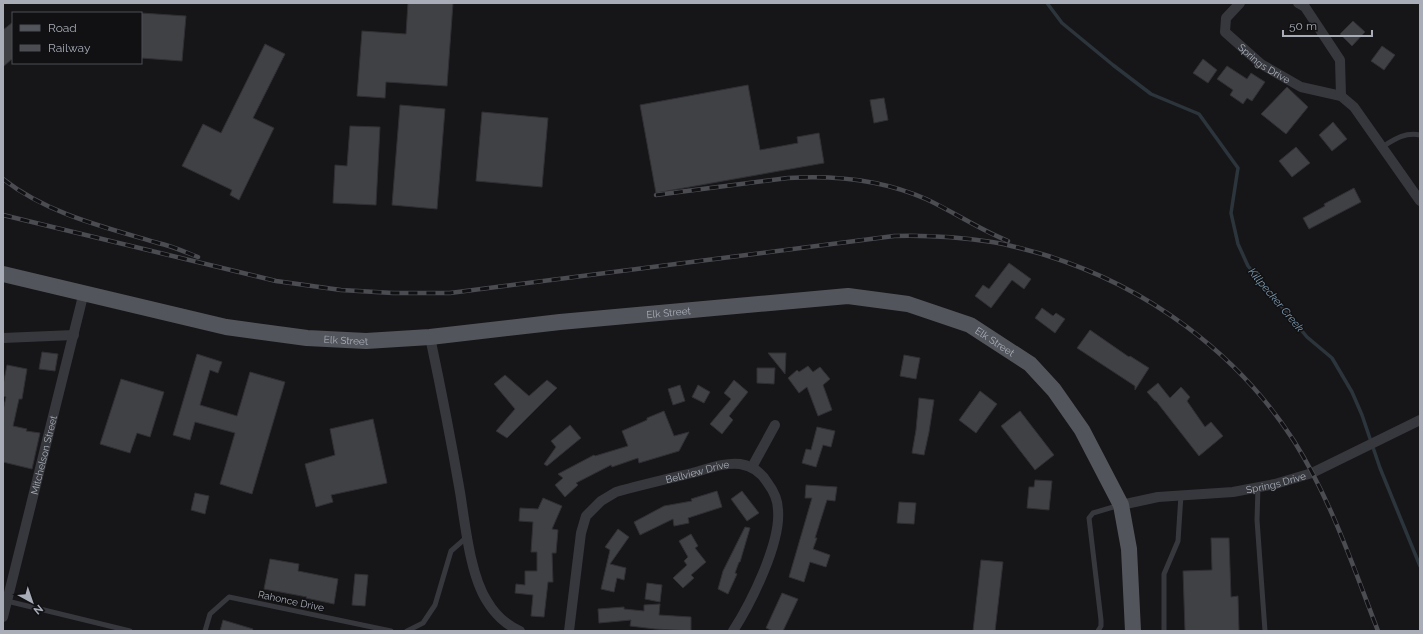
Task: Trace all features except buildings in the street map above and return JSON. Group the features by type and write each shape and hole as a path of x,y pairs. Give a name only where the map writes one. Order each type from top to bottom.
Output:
{"main road":[{"name":"Elk Street","path":"3,274 226,326 307,338 366,341 430,337 560,322 848,296 908,304 970,325 1030,364 1054,390 1082,430 1121,505 1129,549 1133,631"}],"street":[{"name":"Springs Drive","path":"1240,3 1226,18 1225,32 1261,64 1301,86 1341,96 1354,107 1420,201"},
{"path":"1298,3 1305,7 1340,60 1341,96"},
{"name":"Mitchelson Street","path":"3,617 84,292"},
{"path":"3,338 74,335"},
{"path":"430,337 444,400 476,576 486,600 498,615 513,628 520,631"},
{"name":"Springs Drive","path":"1121,505 1158,496 1233,492 1275,484 1312,472 1420,420"},
{"path":"733,631 742,617 764,572 777,530 778,510 775,493 764,476 752,467 774,426"},
{"name":"Bellview Drive","path":"570,631 581,533 586,516 601,501 616,492 721,465 739,464 752,467"}],"lane":[{"path":"1382,148 1398,137 1411,133 1420,135"},
{"path":"1258,487 1257,520 1265,631"},
{"path":"1164,631 1164,574 1178,541 1181,495"},
{"path":"1098,631 1101,626 1101,620 1089,518 1093,513 1121,505"},
{"path":"406,631 423,623 435,606 451,551 468,536"},
{"name":"Rahonce Drive","path":"205,631 210,614 229,597 391,631"},
{"path":"7,601 130,631"}],"waterway":[{"name":"Killpecker Creek","path":"1047,3 1062,23 1151,94 1199,114 1238,168 1231,213 1238,244 1248,266 1307,337 1332,358 1352,392 1362,415 1380,468 1420,566"}],"railway":[{"path":"656,195 788,178 823,177 858,180 893,187 926,199 987,232 1008,241"},
{"path":"3,179 39,202 77,218 168,246 198,257"},
{"path":"3,215 276,281 341,290 393,293 450,293 894,236 931,236 980,240 1026,249 1082,268 1153,304 1186,326 1217,351 1245,379 1271,409 1294,441 1307,463 1330,510 1378,631"}]}
